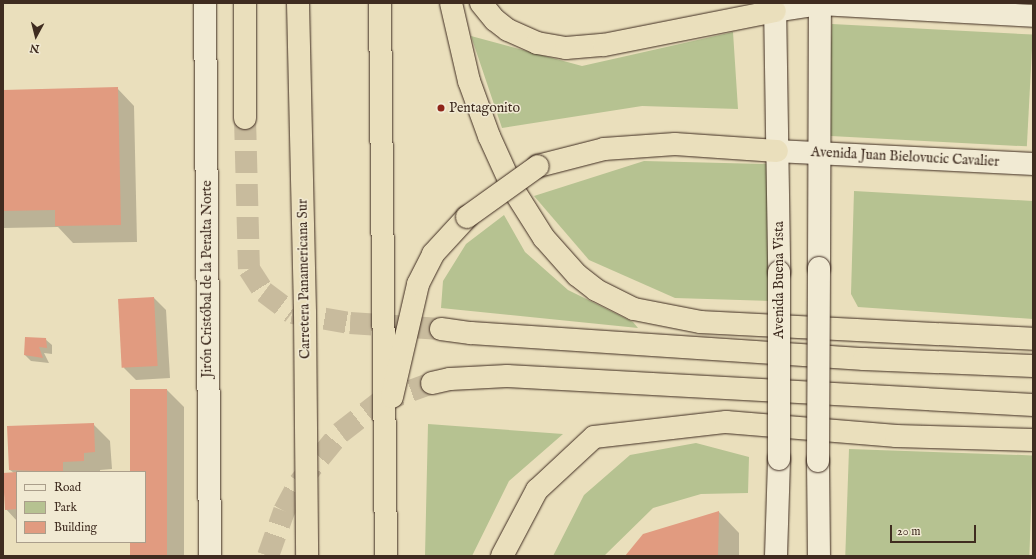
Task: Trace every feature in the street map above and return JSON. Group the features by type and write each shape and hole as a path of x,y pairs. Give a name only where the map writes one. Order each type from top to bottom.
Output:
{"highway":[{"path":"245,118 246,3"},
{"name":"Carretera Panamericana Sur","path":"298,3 305,305 307,556"},
{"path":"380,3 386,556"},
{"path":"451,3 469,81 489,136 513,189 526,212 561,259 577,275 602,293 634,309 654,314 723,325 1033,339"},
{"path":"481,3 495,20 508,30 537,43 566,48 604,45 775,7"},
{"path":"386,556 392,401 418,284 433,254 467,217 491,197 538,166 604,149 675,144 776,151"},
{"path":"441,329 471,333 864,359 1033,366"},
{"path":"432,383 450,379 506,376 1033,405"},
{"path":"502,556 537,490 594,437 726,422 896,436 1033,440"}],"main road":[{"name":"Jirón Cristóbal de la Peralta Norte","path":"205,3 210,556"},
{"path":"819,556 818,153 820,3"},
{"path":"775,7 820,3 1033,16"},
{"name":"Avenida Buena Vista","path":"775,7 779,272 779,458 776,556"},
{"name":"Avenida Juan Bielovucic Cavalier","path":"776,151 1033,164"}],"green space":[{"path":"832,24 1033,35 1027,146 826,136"},
{"path":"733,32 738,109 642,106 502,128 471,36 582,66"},
{"path":"644,161 768,164 772,301 675,298 589,260 534,196"},
{"path":"854,191 1033,201 1033,319 858,307 851,294"},
{"path":"504,215 525,252 568,290 633,322 638,328 441,308 443,281 466,244"},
{"path":"428,424 563,434 509,481 472,556 425,556"},
{"path":"696,443 749,457 748,493 701,494 653,508 604,556 553,556 584,495 630,455"},
{"path":"849,449 1033,455 1029,556 845,556"}],"building":[{"path":"118,87 121,225 55,226 55,210 3,211 3,90"},
{"path":"154,297 158,366 122,368 118,299"},
{"path":"25,337 46,338 47,348 39,347 43,358 24,355"},
{"path":"130,389 167,389 167,556 130,556 130,543 146,543 146,471 130,471"},
{"path":"94,423 95,452 84,453 84,461 63,462 63,471 9,470 7,426"},
{"path":"16,472 16,509 5,510 3,473"},
{"path":"719,511 718,556 625,556 643,534"}],"tunnel":[{"path":"245,118 249,269 264,292 292,313 350,323 441,329"},
{"path":"268,556 284,511 299,483 340,433 380,402 432,383"}],"place":[{"name":"Pentagonito","path":"441,108"}]}
